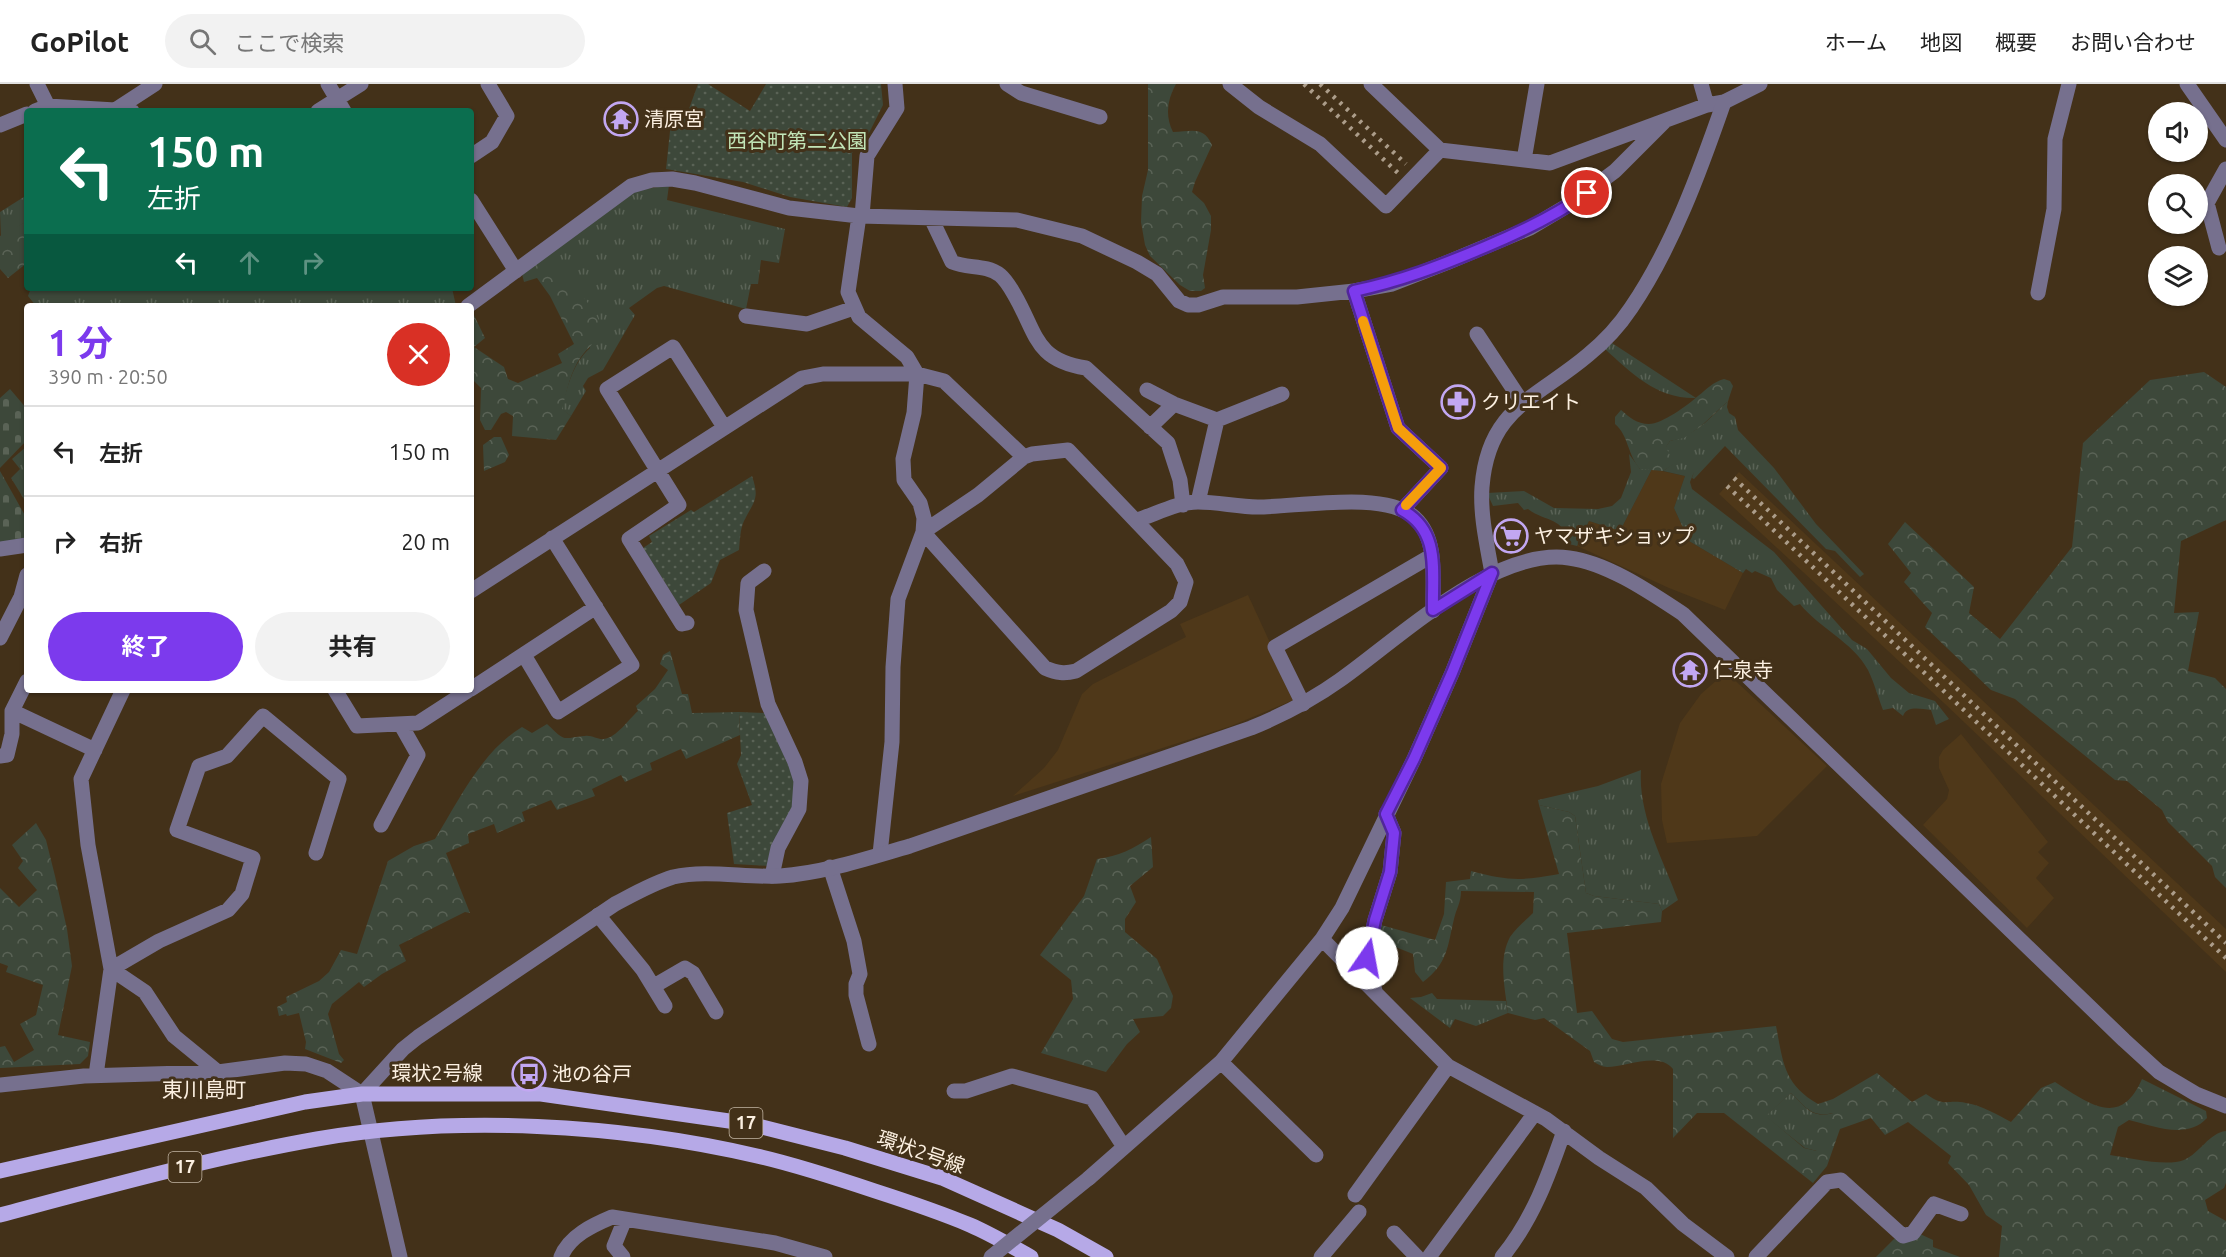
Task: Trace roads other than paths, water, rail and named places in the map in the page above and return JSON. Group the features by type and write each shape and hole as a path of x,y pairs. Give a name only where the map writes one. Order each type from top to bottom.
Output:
{"main road":[{"name":"環状2号線","path":"0,1171 305,1102 362,1094 541,1094 750,1124 845,1148 942,1179 1058,1230 1106,1257"},
{"name":"17","path":"0,1215 167,1171 317,1139 423,1127 508,1126 592,1131 669,1140 755,1155 899,1198 971,1225 1031,1257"}],"street":[{"path":"37,84 41,108"},
{"path":"118,108 155,84"},
{"path":"328,84 341,105 361,84"},
{"path":"474,154 492,142 507,116 488,84"},
{"path":"880,854 892,742 893,668 898,599 923,532 924,518 920,503 904,480 903,459 914,412 917,374 907,357 859,317 848,292 867,156 897,108 895,84"},
{"path":"1007,84 1021,93 1100,117"},
{"path":"1230,84 1259,107 1320,144 1386,206 1440,150"},
{"path":"1371,84 1440,150 1550,163 1707,105 1725,102 1760,84"},
{"path":"1524,160 1537,84"},
{"path":"1701,84 1707,105"},
{"path":"2038,293 2054,209 2055,139 2068,84"},
{"path":"2187,84 2226,140"},
{"path":"991,1257 1089,1178 1221,1062 1322,939 1342,908 1414,759 1492,573 1483,517 1482,489 1485,463 1494,440 1506,419 1522,402 1588,356 1630,309 1650,277 1672,232 1725,102"},
{"path":"0,125 24,115"},
{"path":"472,303 631,186 652,180 672,179 789,208 860,216 1017,220 1082,236 1137,262 1157,274 1179,302 1188,304 1198,305 1223,297 1297,297 1354,291 1392,284 1530,228 1572,203 1615,171 1664,122"},
{"path":"2219,248 2208,203 2226,170"},
{"path":"474,205 516,271"},
{"path":"931,218 952,262 960,265 976,265 1001,275 1033,333 1051,358 1067,366 1086,369 1168,443 1190,504"},
{"path":"1354,291 1398,428 1441,468 1402,510"},
{"path":"746,316 807,324 854,308"},
{"path":"1477,334 1522,402"},
{"path":"687,623 682,624 629,539 679,505 607,389 673,347 724,427"},
{"path":"474,589 802,378 823,374 917,374 944,381 1023,457"},
{"path":"1147,390 1174,404 1217,420 1282,394"},
{"path":"1150,428 1174,404"},
{"path":"1190,504 1217,420"},
{"path":"1068,450 1137,520 1182,572 1186,582 1180,602 1171,611 1076,671 1057,673 1045,668 923,532 978,495 1023,457 1068,450"},
{"path":"1137,520 1190,504 1277,507 1364,501 1402,510 1414,517 1425,530 1430,542 1433,610"},
{"path":"524,655 558,712 632,665 552,538"},
{"path":"0,549 24,545"},
{"path":"1304,704 1275,647 1431,556"},
{"path":"362,1094 403,1049 418,1037 597,915 649,886 674,877 691,875 772,876 815,871 880,854 910,846 1251,728 1304,704 1339,681 1433,610 1492,573 1518,563 1551,557 1568,557 1609,572 1648,591 1683,614 2159,1072 2196,1094 2226,1106"},
{"path":"764,571 748,583 742,611 768,704 795,762 801,781 799,809 778,848 772,876"},
{"path":"0,638 21,597 24,586"},
{"path":"474,686 596,607"},
{"path":"0,756 7,754 12,734 12,711 24,687"},
{"path":"96,1076 111,969 88,845 81,779 122,693"},
{"path":"337,693 357,726 418,723 464,693"},
{"path":"12,711 95,750"},
{"path":"111,969 159,941 228,910 242,894 253,858 177,830 199,766 227,756 263,716 339,779 316,853"},
{"path":"381,825 418,755 401,724"},
{"path":"1375,992 1367,958 1375,920 1390,872 1394,833 1386,814"},
{"path":"830,867 854,941 860,974 856,984 856,995 869,1044"},
{"path":"597,915 643,970 665,1006"},
{"path":"1322,939 1448,1066 1564,1131 1599,1158 1646,1188 1683,1224 1727,1257"},
{"path":"654,986 685,968 693,973 716,1012"},
{"path":"111,969 145,992 174,1036 218,1071"},
{"path":"1221,1062 1316,1155"},
{"path":"0,1085 96,1076 218,1071 285,1063 306,1064 327,1071 362,1094 400,1257"},
{"path":"1321,1257 1448,1066"},
{"path":"954,1091 966,1091 1012,1076 1092,1098 1124,1147"},
{"path":"1429,1257 1535,1113"},
{"path":"1502,1257 1515,1241 1542,1192 1564,1131"},
{"path":"1756,1257 1827,1182 1841,1180 1903,1236 1913,1233 1934,1204 1961,1214"},
{"path":"561,1257 577,1237 594,1225 612,1217 775,1243 825,1257"},
{"path":"623,1257 614,1246 625,1219"},
{"path":"1394,1233 1417,1257"}],"railway":[{"path":"1304,84 1399,174"},
{"path":"1320,84 1406,164"},
{"path":"1734,478 2226,943"},
{"path":"1727,486 2226,958"}],"place":[{"name":"清原宮","path":"621,119"},
{"name":"クリエイト","path":"1458,402"},
{"name":"ヤマザキショップ","path":"1511,536"},
{"name":"仁泉寺","path":"1690,670"},
{"name":"池の谷戸","path":"529,1074"}],"district":[{"name":"東川島町","path":"204,1090"}],"park label":[{"name":"西谷町第二公園","path":"797,141"}]}
